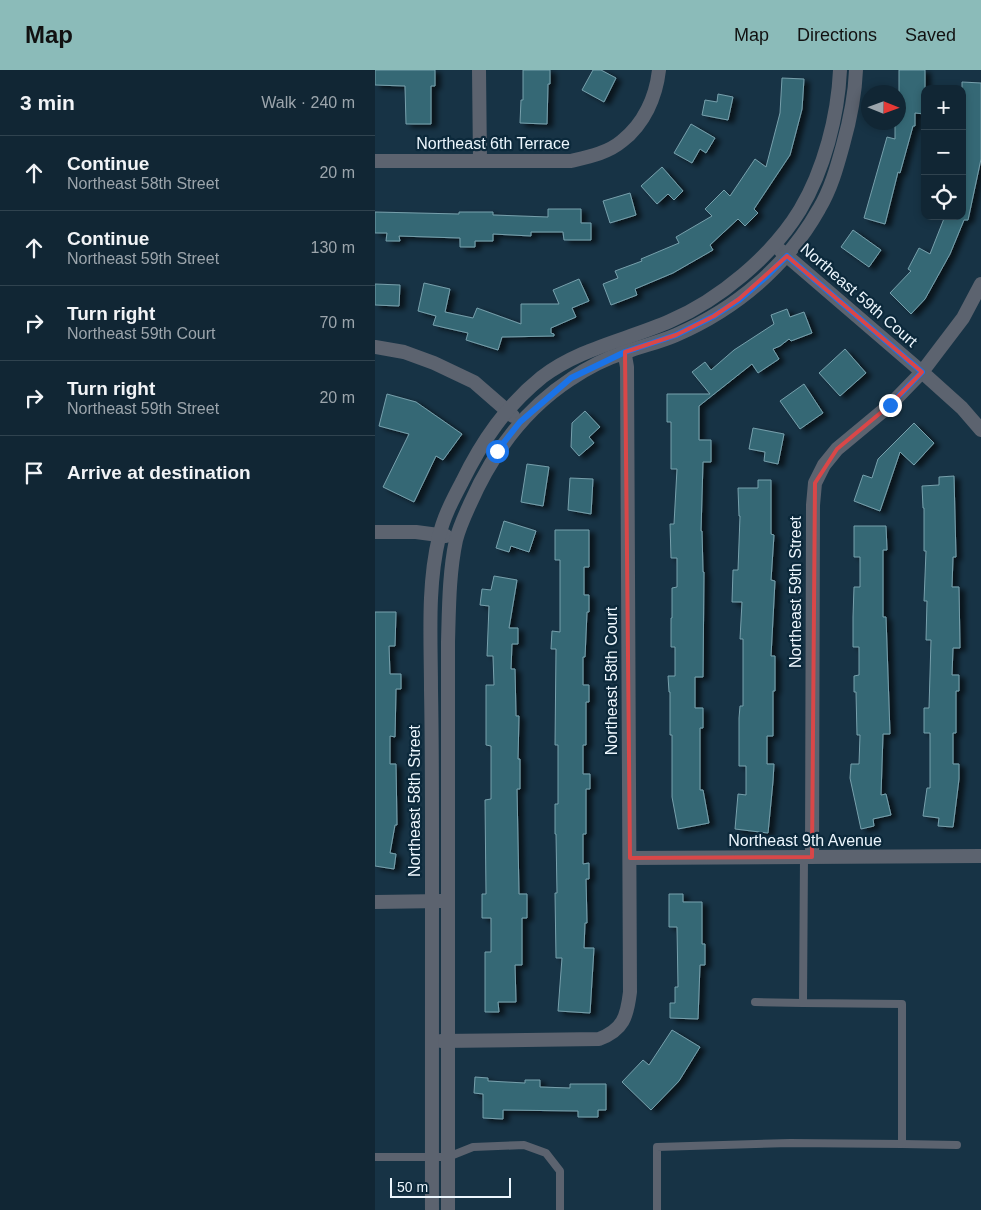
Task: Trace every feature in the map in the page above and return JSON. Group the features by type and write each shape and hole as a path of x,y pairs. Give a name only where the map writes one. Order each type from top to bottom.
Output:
{"street":[{"path":"479,70 480,161"},
{"name":"Northeast 6th Terrace","path":"375,161 571,161 592,156 622,142 640,122 650,106 658,82 659,70"},
{"path":"448,1210 448,642 451,588 457,539 479,484 497,451 520,422 571,378 623,345 703,303 728,287 773,245 801,209 818,171 836,108 839,70"},
{"path":"506,410 543,376 589,350 676,335 714,316 739,300 767,276 787,256 819,209 833,178 851,116 856,70"},
{"name":"Northeast 59th Court","path":"773,245 922,372 962,408 981,430"},
{"name":"Northeast 59th Court","path":"922,372 963,318 981,284"},
{"name":"Northeast 58th Court","path":"448,1041 599,1039 612,1034 623,1023 628,1011 630,992 630,858 627,377 623,345"},
{"path":"375,347 404,352 434,363 474,382 520,422"},
{"name":"Northeast 59th Street","path":"808,857 813,505 815,484 824,465 837,449 890,405 922,372"},
{"name":"Northeast 58th Street","path":"432,1210 433,901 431,606 435,558 439,534 461,482 506,410"},
{"path":"375,532 439,534 457,539"},
{"name":"Northeast 9th Avenue","path":"630,858 981,856"},
{"path":"375,902 449,901"},
{"path":"432,1041 448,1041"}],"lane":[{"path":"803,1003 808,857"},
{"path":"755,1002 902,1004 902,1144"},
{"path":"657,1210 657,1147 790,1143 957,1145"},
{"path":"375,1157 448,1157 473,1147 524,1145 546,1153 560,1171 560,1210"}],"highlighted area":[{"path":"787,256 922,372 890,405 837,449 815,483 812,857 630,858 625,352 676,335 714,316 739,299"}],"building":[{"path":"375,70 435,70 435,86 431,86 431,124 406,124 405,86 375,85"},
{"path":"523,70 550,70 547,124 520,123 521,100 523,100"},
{"path":"593,70 601,70 616,78 604,102 582,90"},
{"path":"899,70 925,70 925,85 921,85 921,114 915,113 915,126 913,126 900,173 898,172 885,224 864,218 887,137 895,139 895,130 906,130 906,85 899,85"},
{"path":"782,78 804,79 802,109 790,155 754,209 758,213 745,226 738,219 710,245 713,250 673,273 635,289 637,295 611,305 603,284 618,278 615,271 642,261 641,259 679,243 676,237 712,216 705,209 724,190 730,196 755,159 766,167 780,113"},
{"path":"962,82 981,83 981,159 968,220 966,220 966,85 962,85"},
{"path":"718,94 733,97 728,120 702,115 705,100 717,102"},
{"path":"691,124 715,138 706,153 700,149 692,163 674,153"},
{"path":"662,167 683,191 674,200 668,194 657,204 641,186"},
{"path":"630,193 636,215 610,223 603,201"},
{"path":"548,209 581,209 581,223 591,223 591,240 564,240 563,232 531,232 531,236 493,234 493,241 475,241 475,247 460,247 460,238 399,236 400,241 386,241 387,233 375,233 375,212 459,214 459,212 493,212 493,215 548,217"},
{"path":"943,220 964,220 950,254 925,299 911,314 890,293 911,271 908,269 919,248 930,254"},
{"path":"853,230 881,250 869,267 841,247"},
{"path":"579,279 589,301 572,308 576,317 551,328 551,333 554,336 502,337 498,350 466,340 468,333 433,325 436,316 418,311 424,283 450,289 445,312 473,318 477,308 521,324 521,304 559,304 553,290"},
{"path":"375,284 400,285 399,306 375,305"},
{"path":"787,309 790,317 804,312 812,333 791,341 789,339 773,349 779,359 758,373 752,364 699,406 699,440 711,440 711,462 703,462 701,531 704,572 703,677 695,677 695,708 703,708 703,728 700,728 700,790 703,790 709,823 678,829 672,797 672,735 670,735 668,676 675,676 675,647 671,647 671,618 672,588 677,587 677,558 671,558 670,524 674,524 677,469 671,469 671,422 667,422 667,394 710,394 692,372 705,362 711,370 734,350 774,324 771,315"},
{"path":"845,349 866,373 840,396 819,373"},
{"path":"804,384 823,413 800,429 780,401"},
{"path":"387,394 416,402 462,434 443,460 436,456 414,502 383,487 409,434 379,426"},
{"path":"585,411 600,427 589,437 594,443 579,456 571,447 572,423"},
{"path":"914,423 934,443 914,465 900,452 880,511 854,501 863,475 872,478 878,459"},
{"path":"753,428 784,434 778,464 764,461 765,452 749,449"},
{"path":"527,464 549,467 543,506 521,502"},
{"path":"954,476 956,557 953,557 952,587 959,587 960,648 953,648 952,675 959,675 959,691 956,691 956,733 953,733 953,764 959,764 959,779 953,827 938,826 939,818 923,816 927,788 930,788 930,733 924,733 924,708 929,708 931,640 926,640 927,601 924,601 926,551 924,551 922,486 939,485 939,477"},
{"path":"570,478 593,479 591,514 568,510"},
{"path":"758,480 771,480 771,534 774,535 771,580 775,581 771,656 775,656 775,691 773,691 773,736 767,736 767,764 774,764 768,833 735,829 738,794 746,795 746,766 739,766 739,718 740,706 743,706 743,639 740,639 742,602 732,602 733,570 738,570 740,516 738,488 758,488"},
{"path":"504,521 536,531 529,552 511,546 509,552 496,548"},
{"path":"854,526 886,526 887,550 883,550 883,617 886,617 890,734 883,734 881,795 886,794 891,815 873,819 874,826 861,829 850,778 851,764 859,764 860,735 857,735 856,692 854,692 854,676 859,675 859,647 853,647 853,617 854,587 860,587 860,557 854,557"},
{"path":"555,530 589,530 589,567 584,567 584,595 589,595 589,612 587,612 585,657 583,657 583,685 589,685 589,702 586,702 586,745 583,745 583,774 590,774 590,789 586,789 586,834 583,834 583,864 589,863 589,879 586,879 587,923 585,923 584,948 594,948 590,1013 558,1011 562,958 556,958 555,804 558,804 558,745 555,745 556,649 551,649 552,631 560,632 560,560 555,560"},
{"path":"494,576 517,580 509,628 518,628 518,644 512,644 511,669 515,669 516,716 519,716 518,759 520,759 520,789 517,789 519,894 527,894 527,918 522,918 522,965 515,965 516,1002 498,1002 499,1012 485,1012 485,952 491,952 491,918 482,918 482,894 486,894 485,800 491,799 491,746 486,745 486,685 494,685 493,656 487,656 489,606 480,605 482,589 491,590"},
{"path":"375,612 396,612 395,646 389,646 390,674 401,674 401,689 396,689 395,737 390,736 390,764 396,764 397,825 395,825 390,853 396,854 394,869 375,866"},
{"path":"669,894 683,894 683,902 702,902 702,944 705,944 705,965 700,965 698,1019 670,1018 670,1003 675,1003 675,987 678,987 677,927 669,927"},
{"path":"672,1030 700,1047 679,1081 651,1110 622,1082 643,1060 649,1065"},
{"path":"475,1077 488,1078 488,1081 525,1083 525,1080 540,1080 540,1087 570,1088 570,1084 606,1084 606,1110 598,1110 598,1117 578,1117 578,1111 503,1110 503,1119 483,1118 483,1094 474,1093"}],"route":[{"path":"497,451 520,422 571,378 595,365 625,352 676,335 714,316 739,300 787,256 922,372 890,405"}]}
